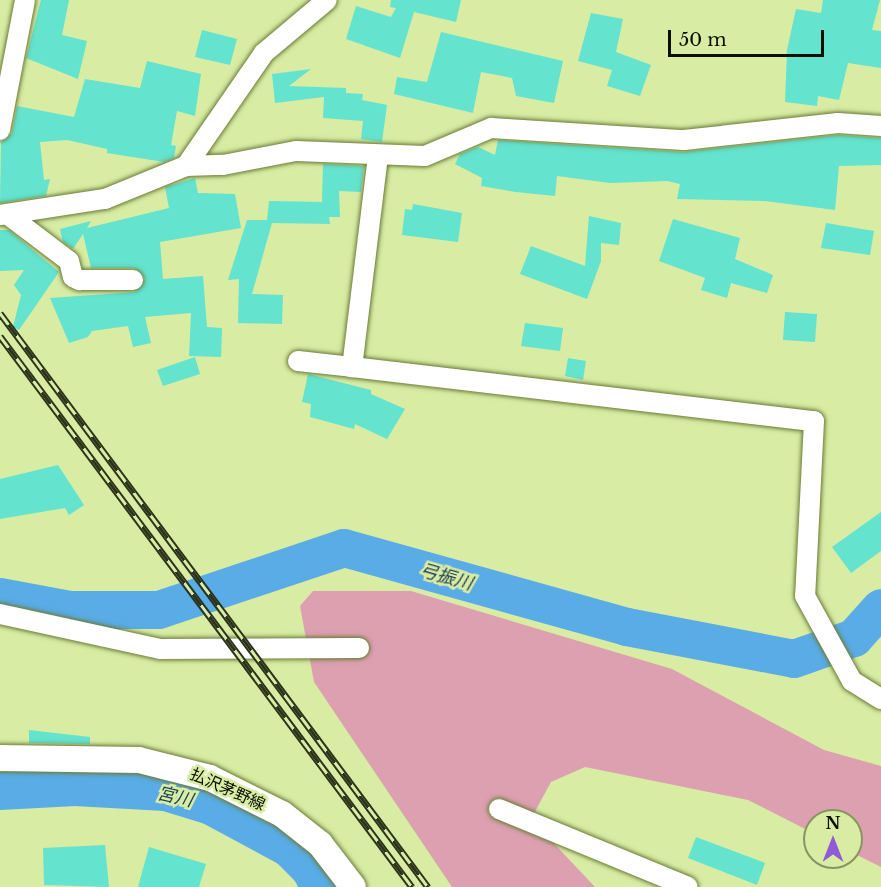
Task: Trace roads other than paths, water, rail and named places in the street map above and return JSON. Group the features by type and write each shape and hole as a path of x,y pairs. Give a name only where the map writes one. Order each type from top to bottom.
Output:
{"main road":[{"name":"払沢茅野線","path":"0,758 139,760 210,778 282,814 320,844 353,887"}],"street":[{"path":"0,130 25,0"},
{"path":"186,166 264,53 327,0"},
{"path":"4,215 105,199 186,166 223,165 297,151 378,156 424,156 491,128 684,140 838,123 881,126"},
{"path":"352,367 378,156"},
{"path":"4,215 69,261 73,277 78,280 133,280"},
{"path":"298,361 814,421 805,596 852,681 881,699"},
{"path":"0,614 160,649 359,648"},
{"path":"499,809 688,887"}],"waterway":[{"name":"弓振川","path":"0,597 70,610 159,610 344,548 627,627 794,659 854,638 881,608"},
{"name":"宮川","path":"0,791 75,787 166,792 211,806 289,848 310,869 320,887"}],"railway":[{"path":"0,313 428,887"},
{"path":"0,336 412,887"}]}
